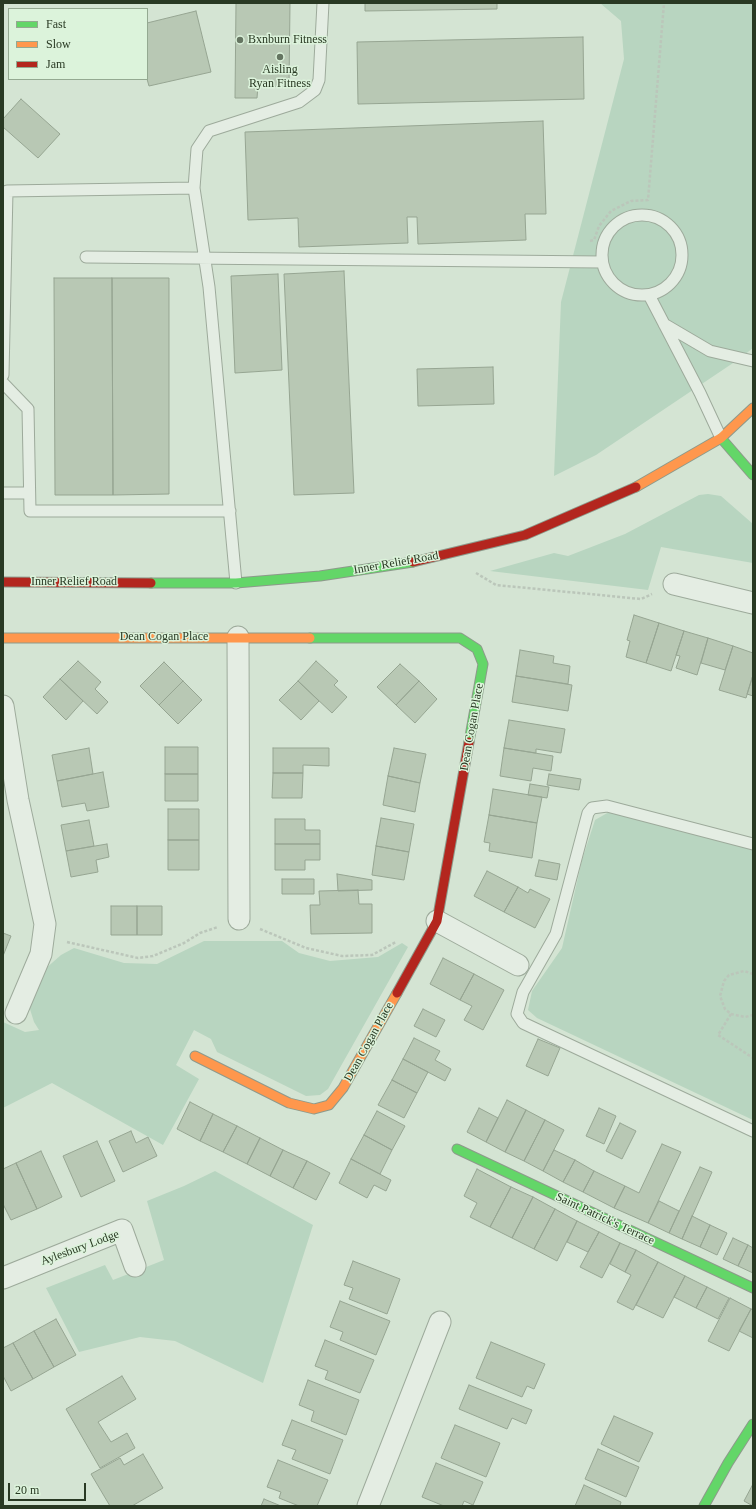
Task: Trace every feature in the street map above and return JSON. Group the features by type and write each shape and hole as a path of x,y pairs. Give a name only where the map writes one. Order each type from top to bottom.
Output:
{"street":[{"name":"Inner Relief Road","path":"3,582 236,583 320,576 420,561 532,532 646,483 721,438 753,408"},
{"path":"721,438 753,475"},
{"path":"674,584 753,603"},
{"path":"238,637 239,920"},
{"name":"Dean Cogan Place","path":"3,638 460,638 477,649 483,664 437,921 343,1088 329,1106 314,1108 289,1103 195,1056"},
{"path":"3,706 18,800 45,924 41,954 16,1013"},
{"path":"437,921 518,965"},
{"name":"Saint Patrick's Terrace","path":"457,1149 753,1288"},
{"name":"Aylesbury Lodge","path":"3,1278 122,1230 135,1266"},
{"path":"368,1506 440,1322"},
{"path":"704,1506 728,1463 753,1424"}],"lane":[{"path":"236,583 209,287 194,188 197,149 209,131 299,102 315,90 319,80 323,3"},
{"path":"3,375 6,190 194,188"},
{"path":"636,215 648,215 661,219 671,226 679,236 683,249 683,261 679,273 672,284 649,296 637,296 624,292 614,284 606,274 602,262 602,250 606,237 613,227 624,219 636,215"},
{"path":"86,257 602,262"},
{"path":"649,296 721,438"},
{"path":"664,323 710,351 753,361"},
{"path":"3,382 28,409 30,511 230,511"},
{"path":"3,493 30,493"},
{"path":"753,844 607,806 592,808 588,813 556,934 522,992 517,1014 522,1023 753,1131"}],"path":[{"path":"581,262 582,243 594,240 599,226 611,211 631,201 648,200 664,3"},
{"path":"447,554 496,585 641,599 674,584"},
{"path":"753,974 744,971 736,972 724,981 720,996 725,1009 731,1014 745,1018 753,1015"},
{"path":"731,1014 718,1035 753,1058"}],"green space":[{"path":"600,3 753,3 753,348 739,359 596,455 554,476 561,302 624,59 621,21"},
{"path":"708,494 721,496 753,524 753,563 661,547 648,590 490,571 554,553 568,556 625,534 699,495"},
{"path":"609,812 753,849 753,1120 537,1018 528,1010 532,991 562,948 582,860 595,820"},
{"path":"204,941 282,941 299,953 330,961 378,957 402,943 408,947 328,1089 320,1095 306,1096 217,1052 211,1039 194,1030 176,1065 199,1079 163,1145 52,1083 3,1108 3,1022 25,1032 39,1030 34,1022 29,1006 36,977 61,955 74,948 124,963 157,964"},
{"path":"215,1171 313,1225 263,1383 175,1341 140,1337 79,1352 46,1288 105,1265 113,1280 164,1260 147,1201 184,1186"}],"building":[{"path":"236,3 290,3 289,87 258,86 257,98 235,98"},
{"path":"365,3 497,3 497,9 365,11"},
{"path":"196,11 211,72 149,86 147,80 148,23"},
{"path":"583,37 584,99 358,104 357,42"},
{"path":"21,99 60,134 38,158 3,127 3,119"},
{"path":"543,121 546,214 525,214 526,240 418,244 417,217 407,217 408,243 299,247 298,218 248,220 245,132"},
{"path":"344,271 354,493 294,495 284,274"},
{"path":"278,274 282,370 235,373 231,276"},
{"path":"54,278 112,278 113,495 55,495"},
{"path":"112,278 169,278 169,494 113,495"},
{"path":"493,367 494,404 418,406 417,369"},
{"path":"634,615 659,623 646,663 626,657 630,641 627,640"},
{"path":"659,623 684,631 671,671 646,663"},
{"path":"684,631 708,638 697,675 676,668 680,656 676,655"},
{"path":"708,638 733,646 725,670 701,663"},
{"path":"733,646 753,653 753,675 746,698 719,690"},
{"path":"520,650 554,656 553,663 570,666 568,684 516,676"},
{"path":"78,661 101,682 95,689 108,702 97,714 60,679"},
{"path":"316,661 338,681 334,685 347,697 332,713 298,681"},
{"path":"164,662 183,681 159,705 140,686"},
{"path":"400,664 419,681 396,705 377,687"},
{"path":"753,675 753,696 747,694"},
{"path":"516,676 572,685 568,711 512,702"},
{"path":"60,679 83,701 66,720 43,697"},
{"path":"183,681 202,700 178,724 159,705"},
{"path":"298,681 319,701 301,720 279,700"},
{"path":"419,681 437,699 415,723 396,705"},
{"path":"509,720 565,729 561,753 536,749 536,753 504,748"},
{"path":"165,747 198,747 198,774 165,774"},
{"path":"89,748 93,774 57,781 52,755"},
{"path":"273,748 329,748 329,766 303,765 303,773 273,773"},
{"path":"394,748 426,754 420,783 388,776"},
{"path":"504,748 553,756 551,771 533,768 531,781 500,776"},
{"path":"103,772 109,807 87,811 85,803 62,807 57,781"},
{"path":"273,773 303,773 302,798 272,798"},
{"path":"165,774 198,774 198,801 165,801"},
{"path":"549,774 581,779 579,790 547,785"},
{"path":"388,776 420,783 415,812 383,805"},
{"path":"530,784 549,787 547,798 528,795"},
{"path":"493,789 542,797 537,823 489,815"},
{"path":"168,809 199,809 199,840 168,840"},
{"path":"489,815 537,823 532,858 489,851 490,843 484,842"},
{"path":"381,818 414,824 409,852 376,846"},
{"path":"275,819 305,819 305,830 320,830 320,844 275,844"},
{"path":"89,820 94,846 66,851 61,825"},
{"path":"168,840 199,840 199,870 168,870"},
{"path":"107,844 109,857 96,860 98,872 71,877 66,851"},
{"path":"275,844 320,844 320,860 305,860 305,870 275,870"},
{"path":"376,846 409,852 404,880 372,875"},
{"path":"539,860 560,864 557,880 535,876"},
{"path":"487,871 518,887 504,912 474,896"},
{"path":"337,874 372,880 372,890 338,891"},
{"path":"282,879 314,879 314,894 282,894"},
{"path":"518,887 528,893 530,889 550,899 535,928 504,912"},
{"path":"358,890 359,904 372,904 372,933 311,934 310,905 320,905 319,891"},
{"path":"111,906 137,906 137,935 111,935"},
{"path":"137,906 162,906 162,935 137,935"},
{"path":"3,933 11,936 3,956"},
{"path":"443,958 474,974 460,1000 430,984"},
{"path":"474,974 504,990 483,1030 464,1020 472,1006 460,1000"},
{"path":"423,1009 445,1020 436,1037 414,1026"},
{"path":"414,1038 440,1051 435,1060 451,1069 445,1081 403,1059"},
{"path":"538,1039 560,1048 548,1076 526,1066"},
{"path":"403,1059 428,1072 417,1093 392,1080"},
{"path":"392,1080 417,1093 404,1118 378,1105"},
{"path":"507,1100 526,1110 505,1152 486,1142"},
{"path":"190,1102 213,1114 200,1141 177,1129"},
{"path":"479,1108 498,1118 486,1142 467,1132"},
{"path":"599,1108 616,1116 604,1144 586,1136"},
{"path":"526,1110 545,1120 524,1161 505,1152"},
{"path":"377,1111 405,1126 392,1150 364,1135"},
{"path":"213,1114 237,1126 223,1152 200,1141"},
{"path":"545,1120 564,1130 543,1171 524,1161"},
{"path":"620,1123 636,1131 622,1159 606,1151"},
{"path":"237,1126 260,1138 247,1164 223,1152"},
{"path":"131,1131 136,1143 148,1137 157,1156 123,1172 109,1141"},
{"path":"364,1135 392,1150 380,1174 351,1159"},
{"path":"260,1138 283,1150 270,1176 247,1164"},
{"path":"97,1141 115,1181 81,1197 63,1156"},
{"path":"662,1144 681,1152 648,1223 614,1208 625,1186 639,1193"},
{"path":"283,1150 307,1161 293,1188 270,1176"},
{"path":"554,1150 575,1160 563,1182 543,1171"},
{"path":"41,1151 62,1197 37,1209 16,1163"},
{"path":"351,1159 391,1180 386,1191 374,1185 367,1198 339,1183"},
{"path":"575,1160 594,1171 583,1192 563,1182"},
{"path":"307,1161 330,1173 316,1200 293,1188"},
{"path":"16,1163 37,1209 11,1220 3,1204 3,1169"},
{"path":"700,1167 712,1172 682,1239 669,1233"},
{"path":"477,1169 511,1187 490,1227 470,1217 477,1203 464,1196"},
{"path":"594,1171 625,1186 614,1208 583,1192"},
{"path":"511,1187 533,1197 512,1238 490,1227"},
{"path":"533,1197 555,1209 534,1249 512,1238"},
{"path":"659,1201 679,1211 669,1233 648,1223"},
{"path":"555,1209 577,1221 557,1261 534,1249"},
{"path":"692,1216 710,1225 700,1247 682,1239"},
{"path":"577,1221 599,1232 588,1252 567,1242"},
{"path":"710,1225 727,1233 717,1255 700,1247"},
{"path":"599,1232 620,1243 602,1278 580,1267"},
{"path":"733,1238 748,1245 738,1266 723,1259"},
{"path":"620,1243 636,1250 625,1272 610,1264"},
{"path":"748,1245 753,1248 753,1273 738,1266"},
{"path":"636,1250 658,1262 633,1310 617,1302 631,1275 625,1272"},
{"path":"353,1261 400,1279 387,1314 349,1299 353,1288 344,1285"},
{"path":"658,1262 685,1276 663,1318 636,1305"},
{"path":"685,1276 707,1287 696,1308 674,1297"},
{"path":"707,1287 729,1298 718,1319 696,1308"},
{"path":"730,1298 751,1309 729,1351 708,1341"},
{"path":"340,1301 390,1321 376,1355 340,1340 343,1332 330,1327"},
{"path":"751,1309 753,1310 753,1338 739,1331"},
{"path":"56,1319 76,1355 54,1367 34,1331"},
{"path":"34,1331 54,1367 33,1379 13,1343"},
{"path":"325,1340 374,1360 360,1393 325,1379 328,1371 315,1366"},
{"path":"491,1342 545,1364 534,1389 527,1386 522,1397 476,1378"},
{"path":"13,1343 33,1379 11,1391 3,1376 3,1348"},
{"path":"122,1376 136,1399 98,1422 111,1442 127,1433 135,1448 100,1468 66,1409"},
{"path":"308,1380 359,1400 346,1435 311,1421 314,1411 299,1405"},
{"path":"469,1385 532,1410 526,1424 512,1418 507,1429 459,1409"},
{"path":"614,1416 653,1433 639,1462 601,1444"},
{"path":"292,1420 343,1440 330,1474 292,1459 296,1450 282,1445"},
{"path":"455,1425 500,1443 486,1477 441,1458"},
{"path":"598,1449 639,1467 626,1497 585,1479"},
{"path":"143,1454 163,1488 132,1506 110,1506 91,1474 120,1458 124,1465"},
{"path":"278,1460 328,1480 317,1506 299,1506 279,1498 281,1492 267,1487"},
{"path":"436,1463 483,1482 473,1505 464,1501 462,1506 444,1506 422,1497"},
{"path":"753,1484 753,1506 744,1501"},
{"path":"584,1485 621,1502 620,1506 575,1506"},
{"path":"264,1499 281,1506 261,1506"}],"traffic: fast":[{"path":"721,438 753,475"},
{"path":"151,583 236,583 320,576 413,562"},
{"path":"310,638 460,638 477,649 483,664 469,742"},
{"path":"457,1149 753,1288"},
{"path":"704,1506 728,1463 753,1424"}],"traffic: slow":[{"path":"636,487 721,438 753,408"},
{"path":"3,638 310,638"},
{"path":"195,1056 289,1103 314,1109 329,1105 343,1088 397,993"}],"traffic: jam":[{"path":"413,562 525,535 636,487"},
{"path":"3,582 151,583"},
{"path":"397,993 437,921 469,742"}],"place":[{"name":"Bxnburn Fitness","path":"240,40"},
{"name":"Aisling Ryan Fitness","path":"280,57"}]}
